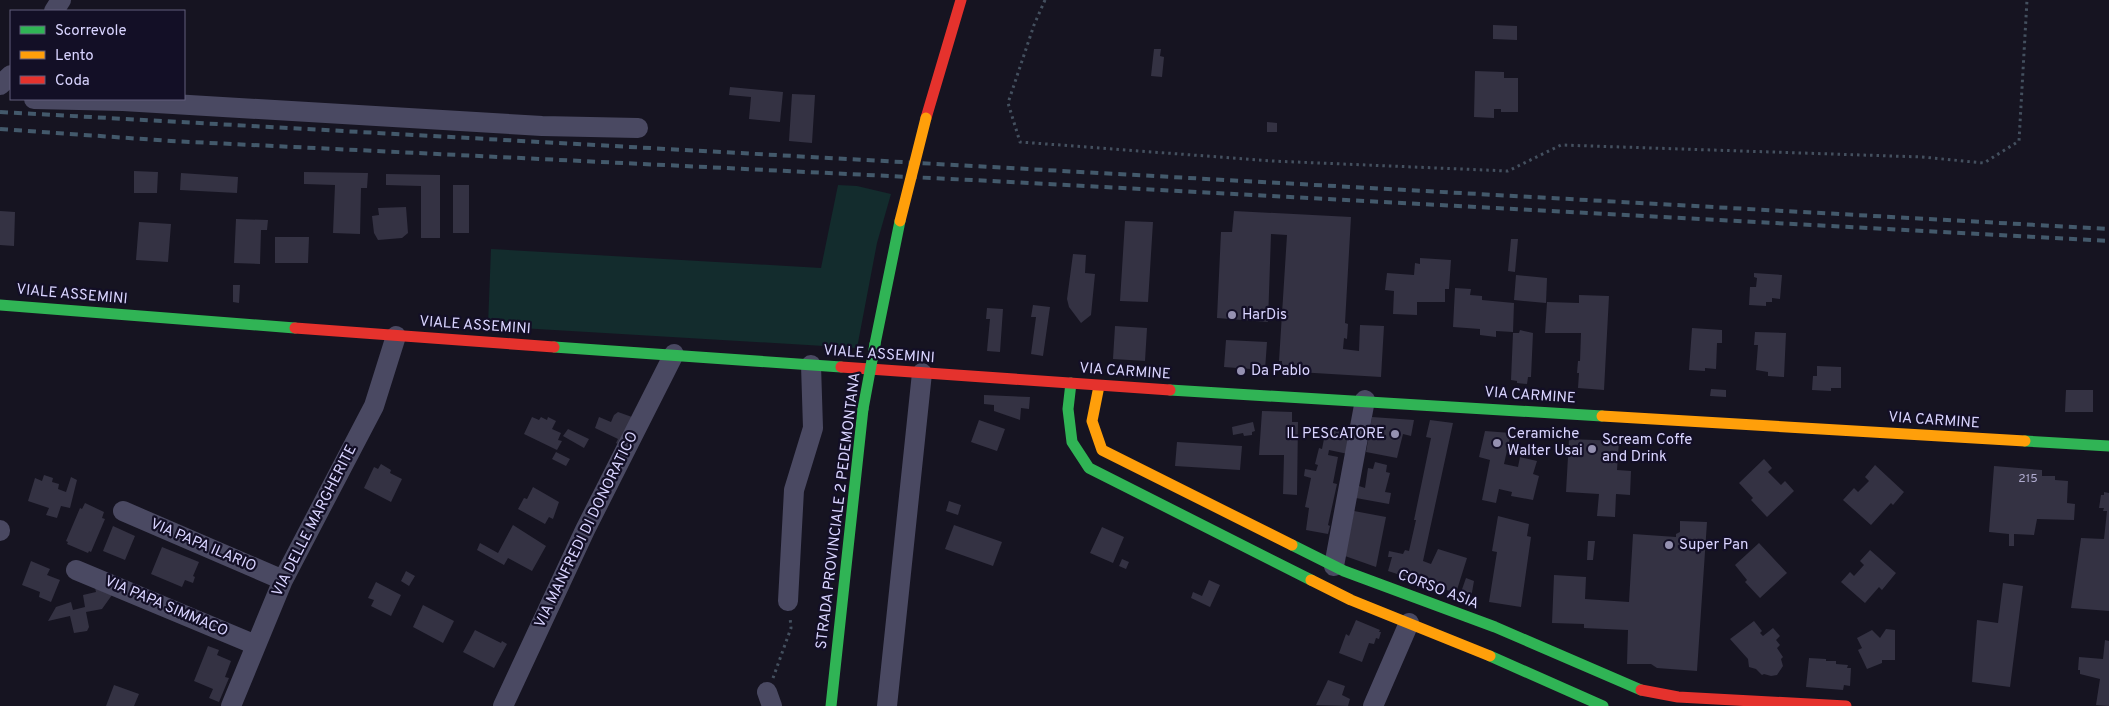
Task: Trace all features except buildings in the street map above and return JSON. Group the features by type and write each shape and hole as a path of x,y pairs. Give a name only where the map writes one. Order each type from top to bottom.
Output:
{"main road":[{"name":"STRADA PROVINCIALE 2 PEDEMONTANA","path":"831,706 863,409 900,221 926,118 961,0"},
{"name":"VIALE ASSEMINI","path":"0,305 396,336 674,354 948,375"},
{"name":"VIA CARMINE","path":"948,375 1099,386 1365,400 2109,446"},
{"name":"CORSO ASIA","path":"1071,383 1068,409 1072,442 1089,468 1351,600 1409,623 1645,692 1678,697 1846,706"},
{"name":"CORSO ASIA","path":"1099,386 1092,421 1102,450 1334,566 1495,627 1533,659 1603,706"}],"street":[{"path":"10,77 0,86 10,95"},
{"path":"78,100 123,101 522,125 638,128"},
{"name":"VIA DELLE MARGHERITE","path":"231,706 283,580 374,406 396,336"},
{"name":"VIA MANFREDI DI DONORATICO","path":"503,706 585,530 674,354"},
{"path":"788,601 794,490 813,428 811,365"},
{"path":"886,706 922,373"},
{"path":"1334,566 1365,400"},
{"name":"VIA PAPA ILARIO","path":"123,511 283,580"},
{"name":"VIA PAPA SIMMACO","path":"76,570 256,645"},
{"path":"1373,706 1409,623"}],"path":[{"path":"1045,0 1034,25 1008,103 1020,142 1272,161 1508,171 1561,144 1922,157 1984,163 2019,141 2027,0"},
{"path":"770,699 791,628 788,601"}],"green space":[{"path":"838,185 857,186 891,194 877,243 857,348 488,326 491,249 821,268"}],"railway":[{"path":"0,112 2109,229"},
{"path":"0,129 171,141 992,181 2109,241"}],"traffic: fast":[{"path":"875,344 900,221"},
{"path":"0,305 295,328"},
{"path":"863,409 875,344"},
{"path":"554,347 841,367"},
{"path":"1071,383 1068,409 1072,442 1089,468 1311,580"},
{"path":"1170,390 1602,416"},
{"path":"831,706 863,409"},
{"path":"2025,441 2109,446"},
{"path":"1292,545 1344,571 1495,627 1641,690"},
{"path":"1490,656 1603,706"}],"traffic: slow":[{"path":"900,221 926,118"},
{"path":"1099,386 1092,421 1102,450 1292,545"},
{"path":"1602,416 2025,441"},
{"path":"1311,580 1351,600 1490,656"}],"traffic: jam":[{"path":"926,118 961,0"},
{"path":"295,328 554,347"},
{"path":"841,367 1170,390"},
{"path":"1641,690 1678,697 1846,706"}],"place":[{"name":"HarDis","path":"1232,315"},
{"name":"Da Pablo","path":"1241,371"},
{"name":"IL PESCATORE","path":"1395,434"},
{"name":"Ceramiche Walter Usai","path":"1497,443"},
{"name":"Scream Coffe and Drink","path":"1592,449"},
{"name":"Super Pan","path":"1669,545"}]}
